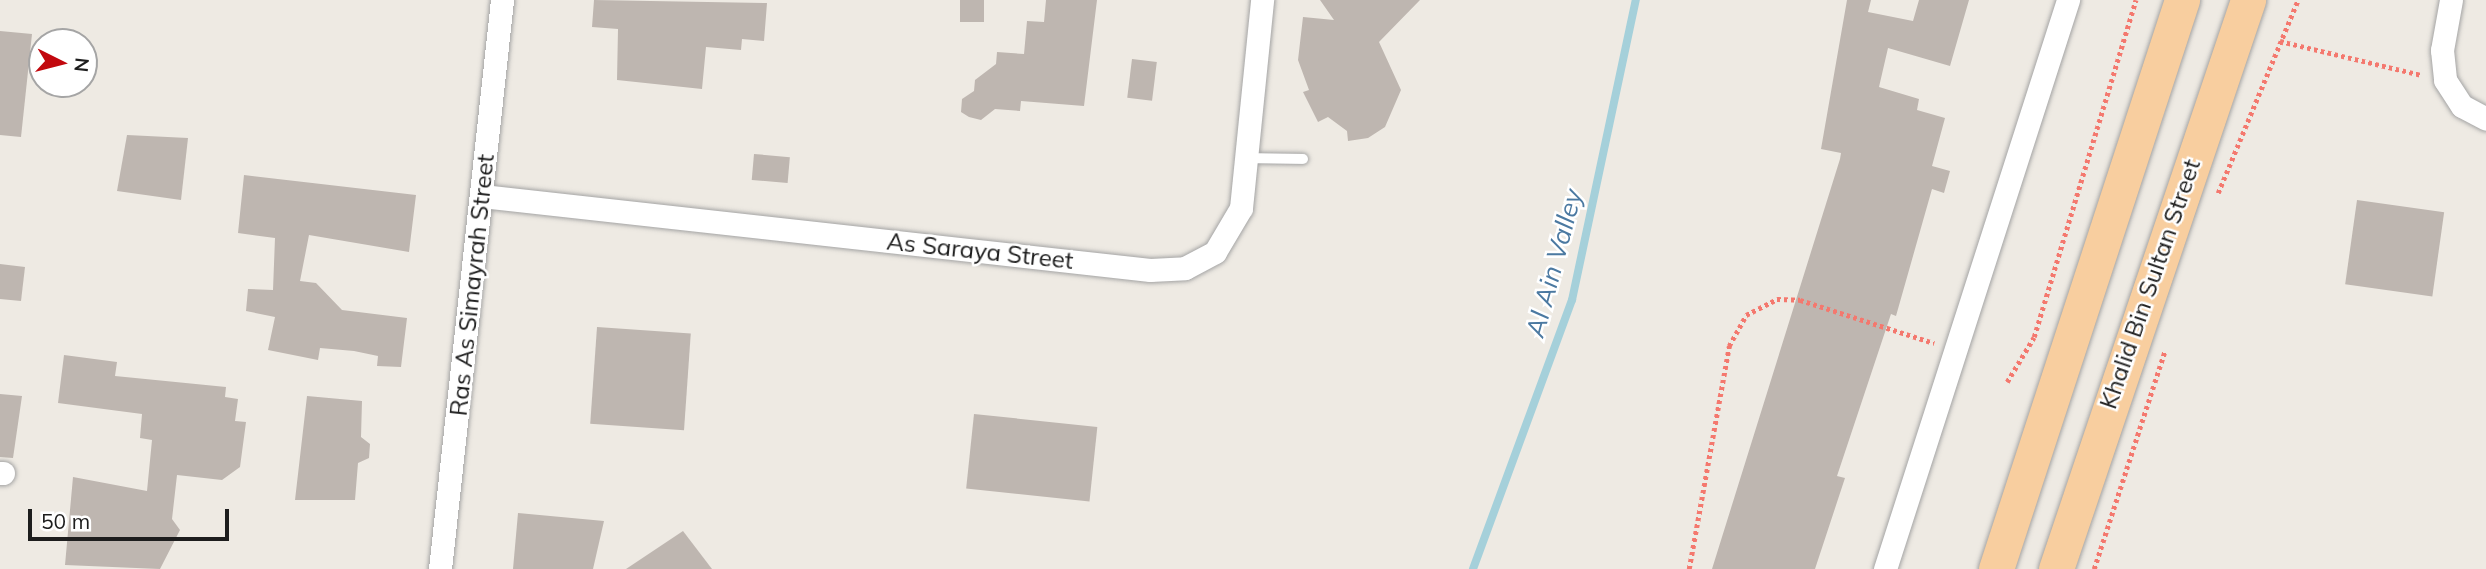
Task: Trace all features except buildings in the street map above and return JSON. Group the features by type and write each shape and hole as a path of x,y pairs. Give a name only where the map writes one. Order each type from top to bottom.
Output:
{"main road":[{"path":"1996,569 2182,0"},
{"name":"Khalid Bin Sultan Street","path":"2056,569 2248,0"}],"street":[{"name":"Ras As Simayrah Street","path":"440,569 502,0"},
{"name":"As Saraya Street","path":"482,196 1168,271 1201,262 1227,239 1241,208 1262,0"},
{"path":"1885,569 2068,0"},
{"path":"2451,0 2442,50 2445,80 2462,106 2486,119"}],"lane":[{"path":"1246,158 1303,159"}],"path":[{"path":"2007,382 2034,337 2136,0"},
{"path":"2212,208 2298,0"},
{"path":"2280,41 2445,80"},
{"path":"1689,569 1729,346 1746,315 1777,299 1800,300 1955,350"},
{"path":"2094,569 2170,337"}],"waterway":[{"name":"Al Ain Valley","path":"1473,569 1572,300 1636,0"}]}
